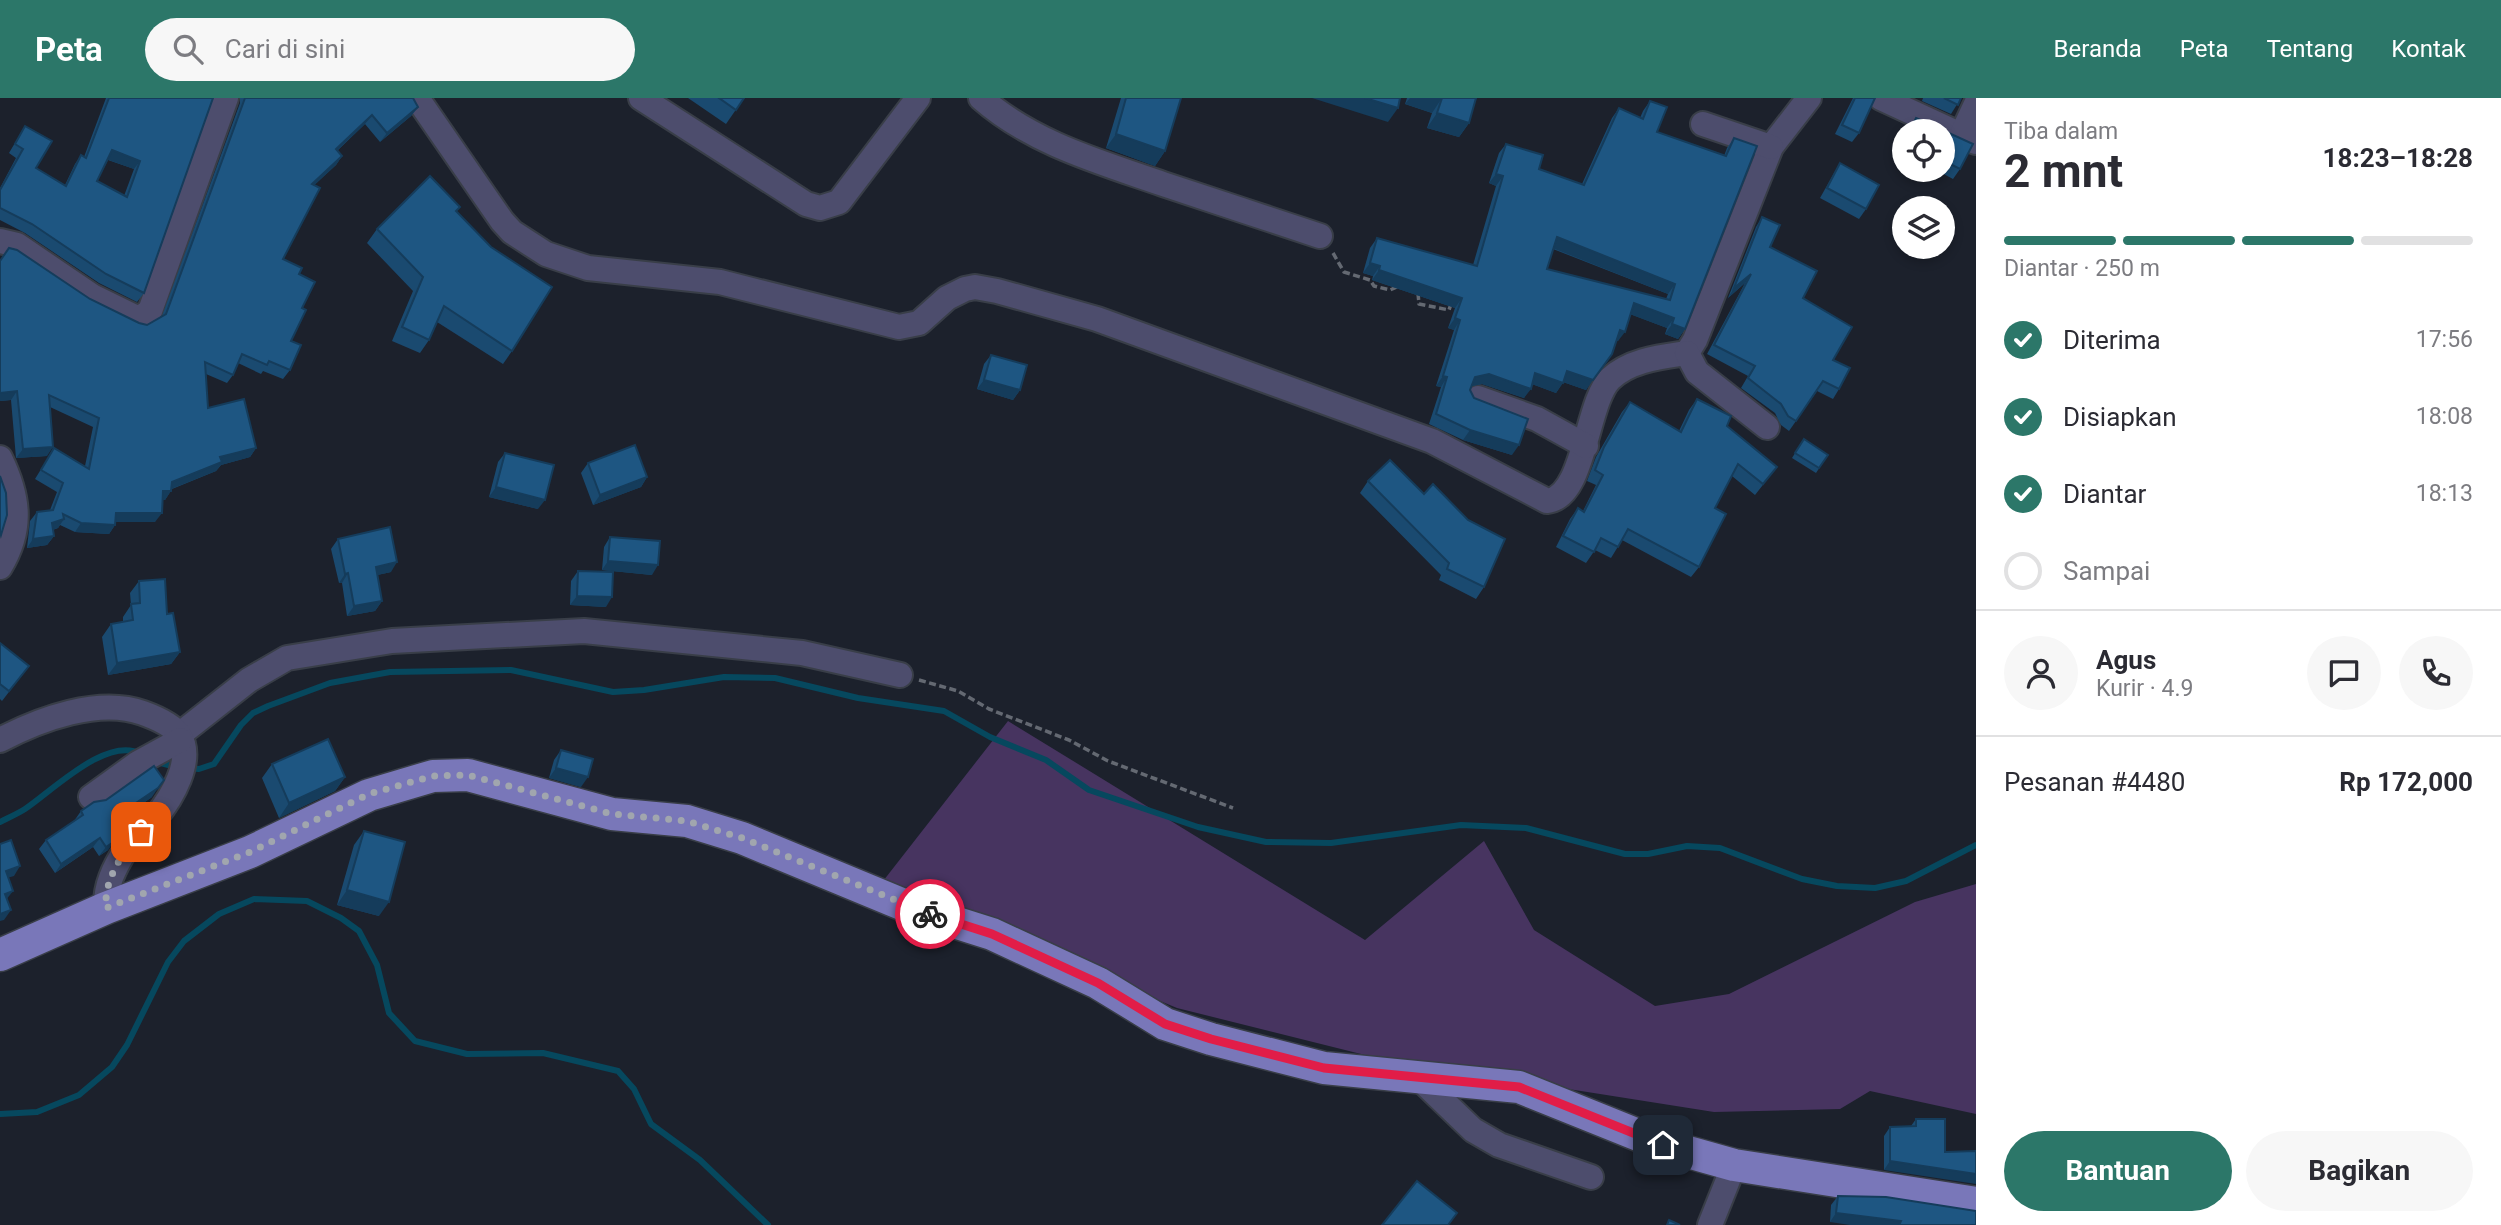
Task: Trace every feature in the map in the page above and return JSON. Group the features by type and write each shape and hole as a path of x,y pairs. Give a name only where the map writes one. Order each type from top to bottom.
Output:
{"main road":[{"path":"0,955 106,908 250,852 369,794 433,776 468,775 612,814 687,821 742,838 916,910 992,934 1098,983 1165,1024 1211,1039 1324,1068 1519,1087 1663,1145 1734,1165 1976,1203"}],"street":[{"path":"0,241 17,245 92,296 139,319 150,311 226,98"},
{"path":"417,98 512,232 561,261 588,268 720,282 899,327 919,323 947,298 965,289 975,286 997,291 1110,324 1432,441 1547,501 1559,496 1564,489 1586,446 1595,404 1612,378 1636,363 1687,353 1695,340 1771,147 1809,98"},
{"path":"641,98 806,204 820,208 839,202 918,98"},
{"path":"981,98 1007,120 1102,163 1320,236"},
{"path":"1881,98 1969,139 1976,103"},
{"path":"1703,124 1771,147"},
{"path":"1687,353 1697,372 1767,427"},
{"path":"1478,398 1537,419 1586,446"},
{"path":"0,458 8,474 17,516 14,544 0,566"},
{"path":"91,797 179,737 249,680 287,658 392,641 584,631 802,653 900,675"},
{"path":"0,740 22,729 81,710 126,707 156,718 179,737 183,754 176,783 162,808 127,847 105,889 106,908"},
{"path":"1419,1078 1474,1130 1499,1145 1591,1177"},
{"path":"1710,1225 1734,1165"}],"path":[{"path":"1320,236 1332,249 1344,272 1370,280 1374,286 1390,290 1394,286 1407,290 1419,294 1419,304 1449,310 1455,294"},
{"path":"900,675 958,691 989,709 1069,740 1108,761 1233,808"}],"shaded area":[{"path":"1008,721 1365,940 1484,841 1534,930 1655,1006 1729,994 1915,902 1976,884 1976,1114 1870,1091 1840,1109 1714,1112 1385,1060 1177,1008 880,885"}],"building":[{"path":"109,98 213,98 144,293 106,274 32,224 0,208 0,190 23,149 15,144 25,126 52,141 36,168 66,186 81,155 86,158","holes":["112,150 140,161 127,197 97,181"]},
{"path":"245,98 413,98 418,107 387,133 372,115 336,149 342,156 312,184 320,188 283,259 302,268 299,274 315,282 302,308 306,310 291,341 301,345 290,370 269,361 267,365 242,354 233,375 205,362 208,408 244,399 256,448 220,457 222,462 172,482 171,491 163,491 162,513 116,513 115,525 81,523 63,514 64,519 52,523 54,536 33,539 37,512 53,510 63,483 41,470 54,448 89,469 99,418 49,395 53,447 23,449 17,391 0,393 0,261 9,248 17,250 90,299 139,323 147,325 166,314"},
{"path":"719,98 744,98 736,110"},
{"path":"1126,98 1181,98 1165,151 1116,134"},
{"path":"1365,98 1400,98 1398,108"},
{"path":"1442,98 1476,98 1469,123 1437,113"},
{"path":"1855,98 1875,98 1859,133 1842,125"},
{"path":"1944,98 1961,98 1958,105"},
{"path":"1650,101 1667,107 1657,132 1726,156 1734,138 1757,146 1685,329 1672,324 1674,318 1634,303 1625,332 1620,330 1612,354 1593,380 1567,371 1563,383 1535,373 1531,389 1489,374 1475,377 1470,390 1474,398 1528,419 1519,445 1470,430 1436,414 1447,377 1443,376 1460,320 1455,318 1462,298 1379,270 1380,266 1370,263 1377,238 1477,266 1503,176 1496,174 1506,144 1543,155 1539,169 1584,185 1619,108 1643,119","holes":["1557,237 1675,284 1670,300 1547,269"]},
{"path":"1955,136 1973,144 1960,169 1955,166"},
{"path":"1840,163 1879,185 1866,209 1827,188"},
{"path":"430,176 460,207 456,211 491,247 552,287 512,351 444,306 429,340 402,327 423,277 377,229"},
{"path":"1762,217 1780,225 1770,247 1817,271 1803,298 1852,327 1833,360 1850,368 1839,389 1823,381 1796,421 1788,416 1781,404 1748,378 1755,366 1714,345 1751,274 1734,288"},
{"path":"991,355 1027,365 1020,390 984,380"},
{"path":"1697,399 1731,416 1727,426 1777,467 1763,484 1738,464 1715,508 1726,514 1699,567 1628,529 1618,547 1601,538 1594,552 1563,536 1578,508 1584,512 1603,475 1595,470 1604,447 1630,402 1681,432"},
{"path":"1804,439 1828,455 1819,468 1795,453"},
{"path":"635,445 647,477 600,495 588,463"},
{"path":"505,453 554,465 545,500 496,487"},
{"path":"1390,460 1424,494 1433,484 1468,520 1505,539 1484,587 1447,569 1449,563 1368,481"},
{"path":"0,476 6,493 7,515 1,535 0,531"},
{"path":"390,527 397,562 376,567 382,601 354,606 338,539"},
{"path":"610,537 660,541 658,565 608,561"},
{"path":"578,571 613,572 612,597 577,596"},
{"path":"165,579 167,614 173,613 180,652 117,663 111,624 133,620 131,604 140,603 139,581"},
{"path":"0,643 29,666 9,691 0,684"},
{"path":"328,739 345,777 289,803 272,764"},
{"path":"561,750 593,759 588,777 556,768"},
{"path":"154,766 164,780 158,788 130,807 133,812 121,820 125,826 115,841 106,847 100,838 61,864 46,840 83,815 81,811 94,802 106,800"},
{"path":"364,831 405,842 389,902 347,890"},
{"path":"11,840 20,866 6,871 13,891 5,894 11,910 0,914 0,844"},
{"path":"1916,1119 1945,1119 1945,1152 1976,1151 1976,1174 1890,1161 1890,1127 1916,1126"},
{"path":"1417,1181 1457,1213 1448,1225 1382,1225"},
{"path":"1838,1196 1886,1197 1976,1211 1976,1225 1899,1225 1901,1221 1836,1213"},
{"path":"1669,1220 1680,1225 1667,1225"}],"waterway":[{"path":"187,768 199,769 214,764 241,725 253,713 330,683 390,672 511,670 613,692 644,690 724,677 775,678 858,698 944,711 990,737 1046,760 1089,790 1198,827 1266,842 1331,843 1461,825 1526,828 1625,854 1648,854 1687,846 1720,848 1802,879 1837,886 1875,888 1906,881 1976,845"},
{"path":"0,822 25,809 96,759 112,752 127,750 141,754"},
{"path":"153,761 176,767"},
{"path":"0,1114 37,1112 79,1095 112,1067 127,1045 168,962 184,941 219,914 254,899 307,901 341,918 359,931 377,965 389,1013 415,1041 467,1054 543,1053 618,1071 634,1089 651,1124 700,1160 768,1225"}],"way so far":[{"path":"141,832 127,847 105,889 106,908 250,852 369,794 433,776 468,775 612,814 687,821 742,838 930,914"}],"route":[{"path":"930,914 992,934 1098,983 1165,1024 1211,1039 1324,1068 1519,1087 1663,1145"}]}
